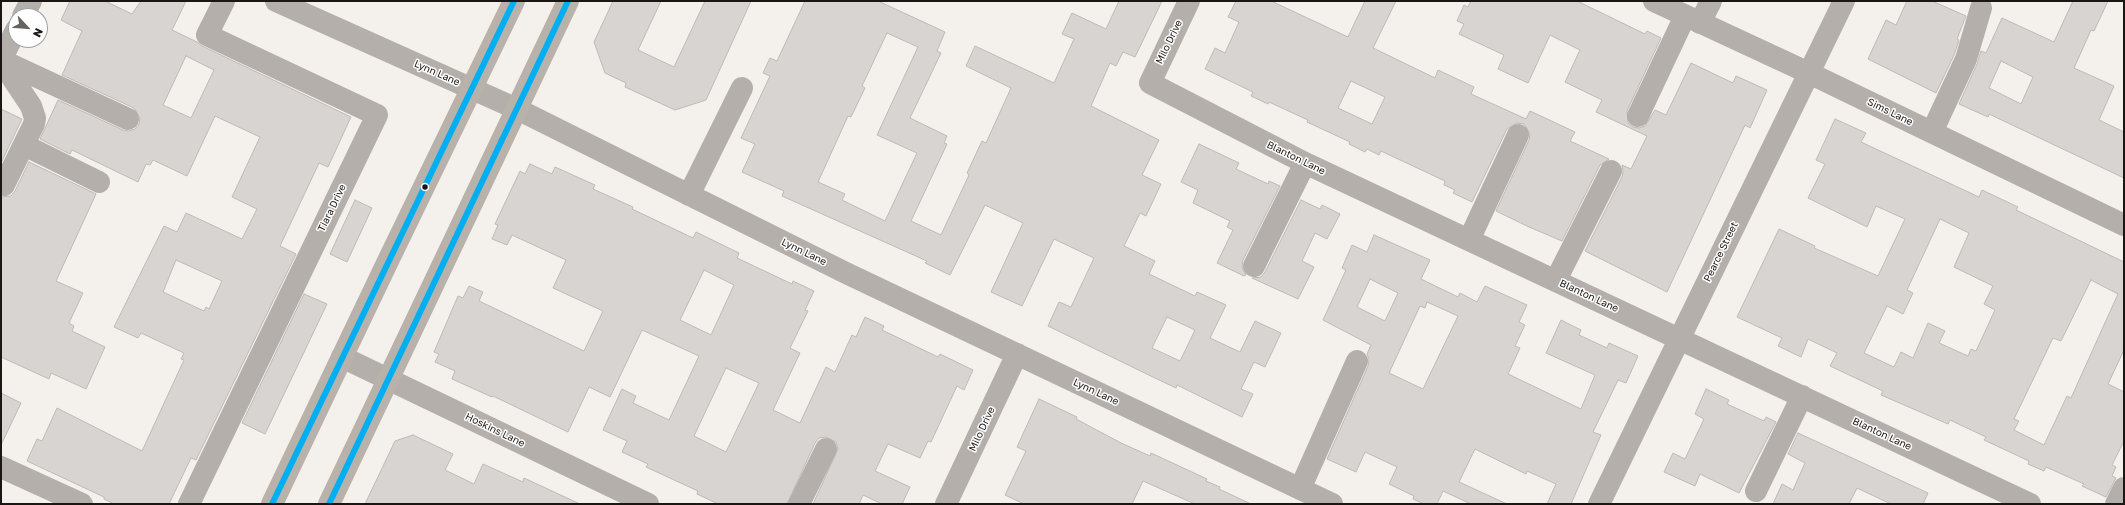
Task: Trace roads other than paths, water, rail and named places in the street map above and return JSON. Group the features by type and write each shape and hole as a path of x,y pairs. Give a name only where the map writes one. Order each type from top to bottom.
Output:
{"main road":[{"path":"272,504 514,1"},
{"path":"329,504 568,1"}],"street":[{"name":"Tiara Drive","path":"189,504 377,115 207,35 224,1"},
{"name":"Lynn Lane","path":"276,1 517,109 846,273 1332,504"},
{"name":"Milo Drive","path":"1150,83 1189,1"},
{"name":"Sims Lane","path":"1654,1 1809,73 2124,225"},
{"path":"1638,116 1692,19 1711,1"},
{"name":"Pearce Street","path":"1599,504 1679,337 1844,1"},
{"path":"1932,132 1966,59 1981,8"},
{"path":"1,60 8,46"},
{"path":"1,60 128,119"},
{"path":"1,60 34,112 34,124 4,185"},
{"name":"Blanton Lane","path":"1150,83 1305,163 1679,337 2030,504"},
{"path":"689,195 742,88"},
{"path":"1469,240 1518,135"},
{"path":"24,145 99,182"},
{"path":"1254,266 1305,163"},
{"path":"1556,280 1610,171"},
{"name":"Milo Drive","path":"946,504 1017,354"},
{"name":"Hoskins Lane","path":"342,357 648,504"},
{"path":"1300,489 1357,361"},
{"path":"1756,491 1802,396"},
{"path":"799,504 826,449"},
{"path":"1,467 82,504"},
{"path":"2116,504 2124,488"}]}
